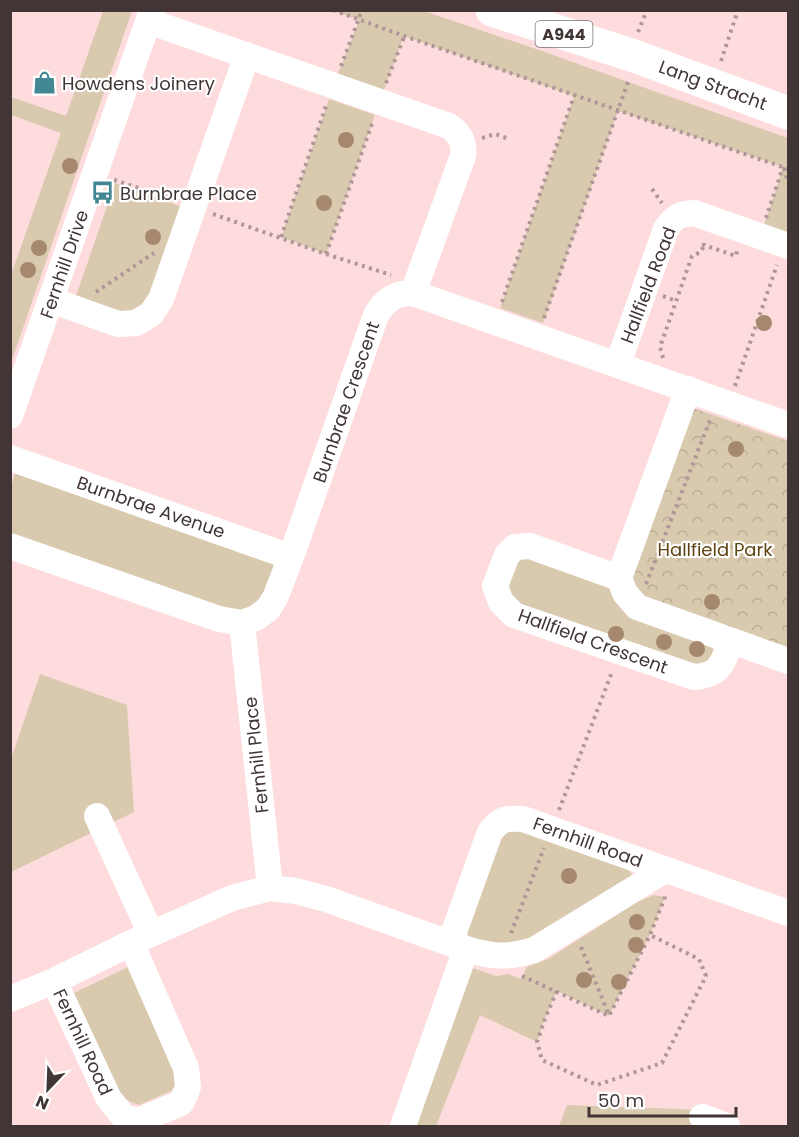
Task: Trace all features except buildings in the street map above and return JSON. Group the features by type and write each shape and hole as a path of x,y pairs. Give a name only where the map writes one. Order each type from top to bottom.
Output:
{"main road":[{"name":"Lang Stracht","path":"492,10 789,112"},
{"name":"Lang Stracht","path":"523,10 634,58"}],"street":[{"path":"150,16 246,55 449,126 456,132 462,140 463,156 406,286"},
{"name":"Fernhill Drive","path":"10,416 60,303 150,16"},
{"path":"60,303 118,324 136,323 151,314 161,299 246,55"},
{"name":"Hallfield Road","path":"618,364 666,228 674,218 683,213 694,213 760,236 783,255"},
{"name":"Hallfield Road","path":"406,286 789,425"},
{"name":"Burnbrae Crescent","path":"242,623 256,618 268,609 275,598 376,315 381,307 403,293 406,286"},
{"path":"688,389 619,578 625,593 637,607 789,662"},
{"name":"Burnbrae Avenue","path":"10,458 291,557"},
{"path":"10,546 219,619 242,623"},
{"name":"Hallfield Crescent","path":"619,578 530,546 515,548 507,555 495,586 501,602 514,615 694,677 707,676 717,669 731,641"},
{"name":"Fernhill Place","path":"242,623 270,888"},
{"path":"97,816 141,938"},
{"name":"Fernhill Road","path":"458,946 490,832 497,822 509,818 523,819 789,914"},
{"name":"Fernhill Road","path":"10,999 54,981 141,938 232,898 270,888 296,891 326,899 484,954 511,966 518,955 534,950 665,870"},
{"name":"Fernhill Road","path":"54,981 109,1099 123,1116 132,1120 140,1120 181,1102 188,1087 186,1068 141,938"},
{"path":"403,1126 458,946"},
{"path":"702,1117 727,1126"}],"path":[{"path":"333,10 574,96 789,169"},
{"path":"340,69 362,10"},
{"path":"543,323 618,111 647,10"},
{"path":"719,66 738,10"},
{"path":"386,85 404,36"},
{"path":"500,308 574,96"},
{"path":"281,237 329,99"},
{"path":"326,254 375,115"},
{"path":"479,139 495,134 509,139"},
{"path":"783,167 789,182"},
{"path":"760,236 783,167"},
{"path":"112,179 281,237 406,286"},
{"path":"60,303 82,302 183,235"},
{"path":"662,363 664,357 660,347 692,256 701,252 704,245"},
{"path":"732,394 783,255"},
{"path":"637,607 713,411"},
{"path":"609,1016 511,966 551,830 620,652"},
{"path":"609,1016 650,935 665,897 665,870"},
{"path":"571,928 609,1016"},
{"path":"557,991 537,1042 542,1060 597,1085 662,1063 706,976 699,959 650,935"}],"green space":[{"path":"103,11 132,11 11,363 11,275 61,133 11,115 11,97 66,116"},
{"path":"333,11 424,11 788,138 788,238 763,228 783,167 618,111 543,323 500,308 574,96 404,36 382,95 336,79 359,20"},
{"path":"329,99 375,115 326,254 281,237"},
{"path":"115,183 185,208 145,308 121,315 75,299"},
{"name":"Hallfield Park","path":"690,407 788,441 788,651 640,599 629,576"},
{"path":"16,469 266,557 278,568 263,603 236,614 11,537 11,487"},
{"path":"533,558 608,584 705,641 715,651 710,666 694,670 517,608 507,597 508,570 518,560"},
{"path":"40,674 127,705 134,812 11,872 11,759"},
{"path":"513,830 525,831 624,866 632,874 628,882 531,942 494,948 469,938 466,929 503,834"},
{"path":"654,895 665,897 650,935 609,1016 557,991 537,1042 480,1015 436,1126 412,1126 465,971 473,968 496,976 509,974 521,979 527,967 548,959 637,902"},
{"path":"130,966 178,1082 171,1091 139,1105 128,1101 118,1090 68,996"},
{"path":"567,1105 707,1110 703,1126 559,1126"}],"place":[{"name":"Howdens Joinery","path":"44,83"},
{"name":"Burnbrae Place","path":"102,193"}]}
